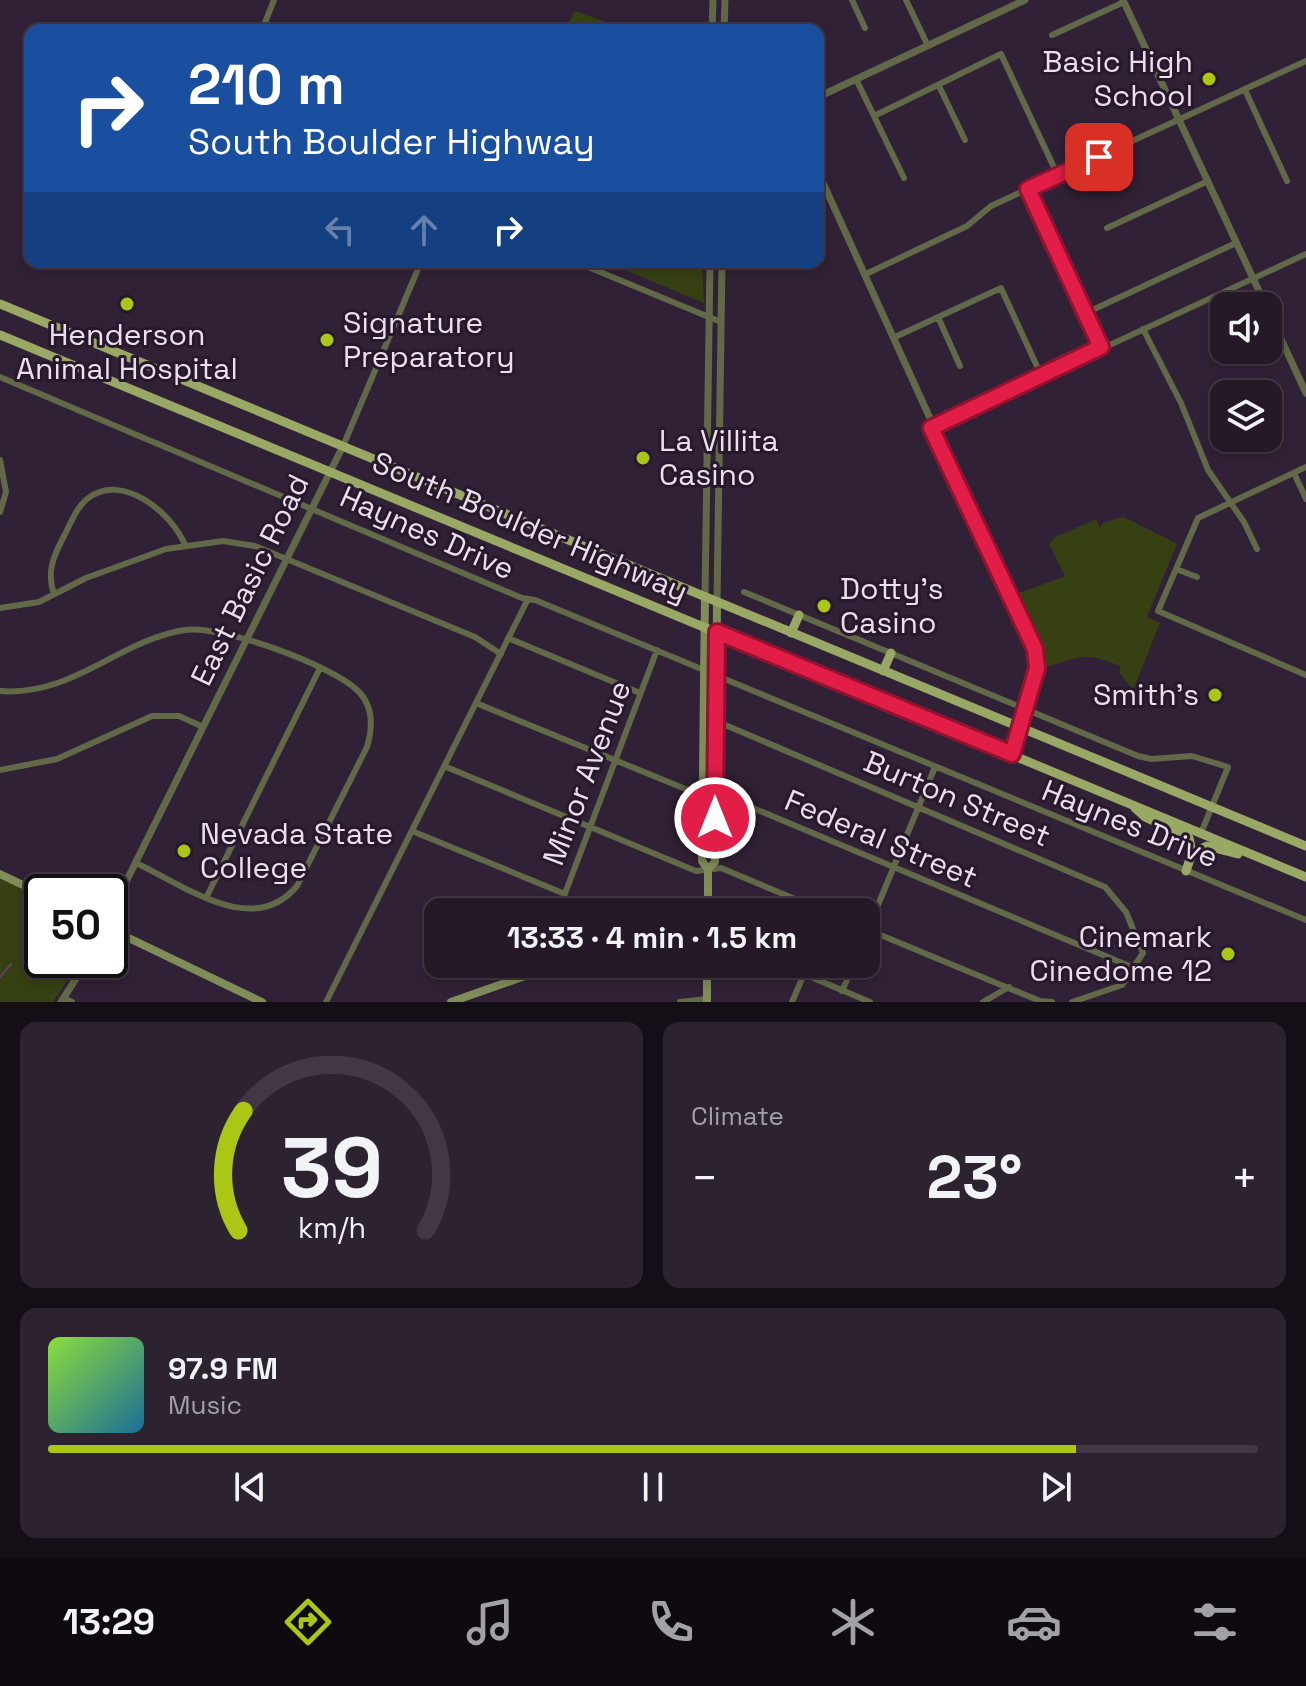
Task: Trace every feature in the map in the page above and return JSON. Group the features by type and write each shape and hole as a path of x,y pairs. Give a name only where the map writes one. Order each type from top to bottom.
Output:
{"main road":[{"name":"South Boulder Highway","path":"0,304 1306,846"},
{"name":"South Boulder Highway","path":"0,335 1306,877"},
{"path":"705,597 702,861 708,869 708,898"},
{"path":"708,869 715,862 717,602"},
{"path":"791,633 799,615"},
{"path":"883,671 891,653"},
{"path":"1130,803 1145,817 1189,838 1192,853 1186,871"},
{"path":"1192,853 1207,846 1264,859"},
{"path":"0,874 24,885"},
{"path":"128,938 262,1002"},
{"path":"451,1002 511,978"},
{"path":"707,978 707,1000"}],"street":[{"path":"264,24 274,0"},
{"path":"712,24 713,0"},
{"path":"724,24 725,0"},
{"path":"852,0 865,28"},
{"path":"906,0 928,46"},
{"path":"824,94 1025,0"},
{"path":"1052,35 1124,1 1259,292"},
{"path":"874,116 1001,54 1058,176"},
{"path":"866,274 967,226 991,206 1306,61"},
{"path":"856,79 904,178"},
{"path":"939,86 965,140"},
{"path":"1245,90 1287,181"},
{"path":"1107,228 1208,181"},
{"path":"824,185 929,411 931,428 1035,649 1037,668 1022,709 1012,754"},
{"path":"1028,189 1101,347"},
{"path":"1086,313 1236,243"},
{"path":"1224,292 1306,254"},
{"name":"East Basic Road","path":"128,879 343,446 418,268"},
{"path":"591,268 721,322"},
{"path":"705,597 710,268"},
{"path":"717,602 722,268"},
{"path":"895,337 1001,288 1041,375"},
{"path":"931,428 1210,298"},
{"path":"938,317 960,366"},
{"path":"1143,329 1181,403 1208,470 1257,549"},
{"path":"1282,341 1306,393"},
{"name":"Haynes Drive","path":"0,377 704,670"},
{"path":"708,377 720,377"},
{"path":"707,447 719,448"},
{"path":"0,460 6,492 0,512"},
{"path":"1306,467 1198,518 1158,611 1306,675"},
{"path":"1294,473 1306,499"},
{"path":"54,594 51,568 54,556 78,508 100,492 126,492 155,505 171,519 185,545"},
{"path":"0,608 39,602 128,561 185,545 223,541 255,546 287,559 475,637 501,654"},
{"path":"1176,569 1197,577"},
{"path":"744,592 1138,756 1151,759 1192,756 1228,767 1201,833"},
{"path":"326,1002 528,599"},
{"path":"0,691 64,682 166,634 185,629 219,630 320,668 357,690 369,711 371,733 360,761 289,896 267,909 240,910 136,863"},
{"path":"508,638 640,693"},
{"name":"Minor Avenue","path":"563,898 657,650"},
{"path":"207,896 320,668"},
{"name":"Haynes Drive","path":"715,675 1306,920"},
{"name":"Federal Street","path":"476,703 703,795 722,795 1134,968"},
{"path":"0,770 57,759 152,716 179,716 203,727"},
{"name":"Burton Street","path":"704,721 716,721 1105,887 1126,912 1143,948 1134,968"},
{"path":"444,766 696,871 721,868 793,898"},
{"path":"880,900 935,767"},
{"path":"412,831 565,894"},
{"path":"880,935 1009,987 1024,998 1052,1002"},
{"path":"1072,1002 1122,985 1134,968"},
{"path":"66,1001 78,978"},
{"path":"792,1002 802,978"},
{"path":"813,978 870,1002"},
{"path":"842,991 848,978"},
{"path":"983,1002 1009,987"},
{"path":"680,1002 707,1000"}],"green space":[{"path":"575,11 612,24 568,24"},
{"path":"620,268 702,268 704,303"},
{"path":"1123,517 1177,544 1147,617 1160,623 1133,690 1120,673 1120,666 1095,658 1078,658 1037,668 1035,649 1011,596 1065,576 1049,544 1054,538 1096,519 1100,528 1103,523"},
{"path":"0,877 24,888 24,978 69,978 53,1002 0,1002"}],"waterway":[{"path":"0,977 11,964"}],"place":[{"name":"Basic High School","path":"1209,79"},
{"name":"Henderson Animal Hospital","path":"127,304"},
{"name":"Signature Preparatory","path":"327,340"},
{"name":"La Villita Casino","path":"643,458"},
{"name":"Dotty's Casino","path":"824,606"},
{"name":"Smith's","path":"1215,695"},
{"name":"Nevada State College","path":"184,851"},
{"name":"Cinemark Cinedome 12","path":"1228,954"}],"route":[{"path":"715,818 717,632 1012,754 1022,709 1037,668 1035,649 931,428 1101,347 1028,189 1099,157"}]}
